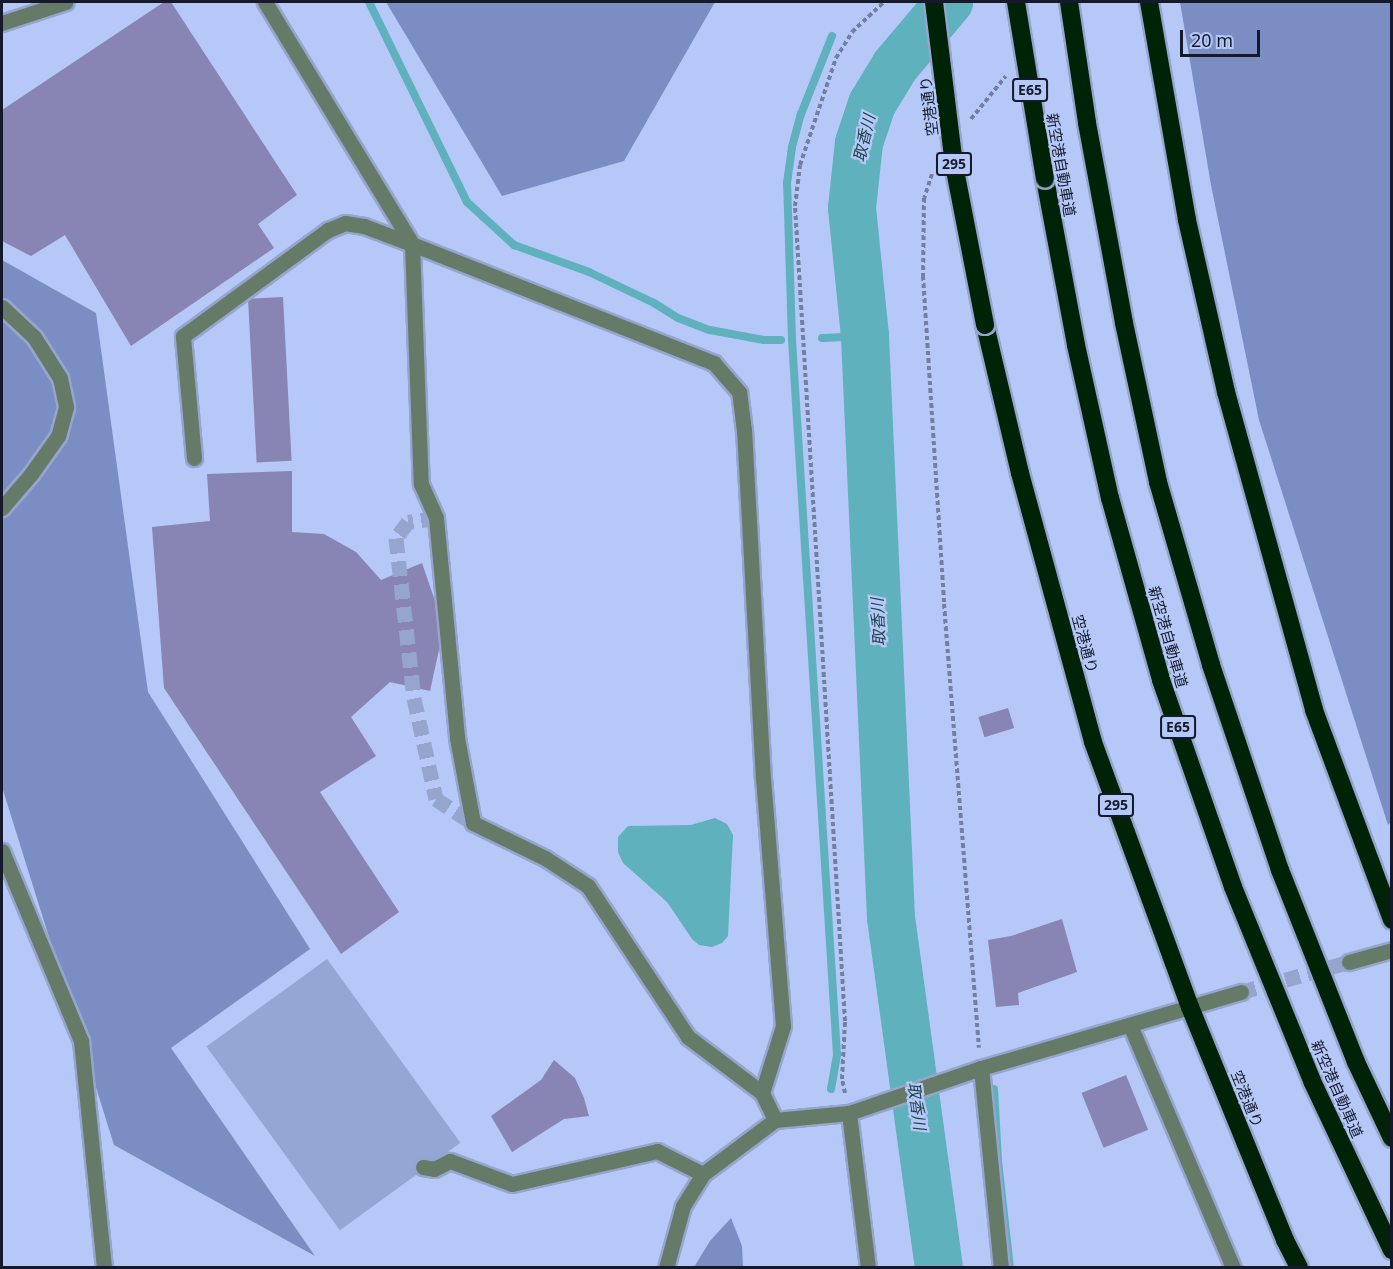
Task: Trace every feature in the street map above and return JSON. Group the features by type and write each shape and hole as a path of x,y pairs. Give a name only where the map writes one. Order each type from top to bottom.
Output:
{"highway":[{"name":"空港通り","path":"934,2 954,165 985,325 1020,473 1093,742 1190,1007 1285,1240 1299,1268"},
{"name":"新空港自動車道","path":"1016,2 1045,179 1076,345 1110,498 1161,680 1233,887 1312,1081 1392,1250"},
{"name":"新空港自動車道","path":"1069,2 1087,123 1124,323 1158,482 1210,665 1285,881 1356,1062 1392,1138"},
{"path":"1149,2 1187,220 1226,392 1314,710 1392,920"}],"street":[{"path":"2,22 66,2"},
{"path":"265,2 412,244 421,484 436,518 457,738 473,823 545,858 588,886 688,1037 762,1093 775,1120"},
{"path":"194,458 183,336 328,230 345,223 364,226 412,244 714,363 739,392 744,431 763,780 783,1026 762,1093"},
{"path":"2,307 39,345 60,378 66,407 58,436 31,474 2,508"},
{"path":"2,851 81,1041 104,1268"},
{"path":"1349,962 1392,950"},
{"path":"666,1268 683,1206 703,1174 775,1120 855,1110 974,1071 1241,992"},
{"path":"1130,1025 1233,1268"},
{"path":"974,1071 1001,1268"},
{"path":"855,1110 868,1268"},
{"path":"423,1167 434,1169 450,1161 512,1184 657,1151 703,1174"}],"path":[{"path":"855,1110 842,1079 845,1021 795,206 800,165 836,58 852,32 884,2"},
{"path":"969,122 1009,71"},
{"path":"936,164 924,198 923,276 974,1071"}],"shaded area":[{"path":"386,2 715,2 624,161 502,196"},
{"path":"1180,2 1391,2 1392,821 1388,825 1259,420 1211,185"},
{"path":"2,260 96,313 148,692 310,949 171,1048 315,1256 114,1145 2,787"},
{"path":"715,818 727,824 733,835 728,936 722,943 712,947 699,945 692,939 667,902 623,863 618,852 618,837 628,826 691,825"},
{"path":"327,959 460,1143 340,1230 206,1047"},
{"path":"731,1218 742,1246 743,1267 694,1267 710,1241"}],"building":[{"path":"164,2 171,2 297,195 258,224 274,248 131,346 65,235 31,256 2,241 2,110"},
{"path":"283,297 292,461 257,463 248,299"},
{"path":"292,471 292,532 324,534 356,552 381,580 422,563 444,627 430,691 390,682 351,717 376,756 320,792 399,912 341,954 164,688 152,527 210,521 207,474"},
{"path":"1008,708 1014,728 984,737 978,717"},
{"path":"1062,919 1077,972 1018,993 1019,1005 996,1007 988,940 1011,936"},
{"path":"554,1060 575,1078 589,1116 564,1119 512,1152 491,1116 541,1080"},
{"path":"1126,1075 1148,1130 1104,1148 1081,1093"}],"waterway":[{"path":"369,2 467,202 514,245 589,272 654,303 678,318 710,330 764,340 781,340"},
{"name":"取香川","path":"939,1268 891,918 865,336 852,208 859,143 872,104 895,66 949,2"},
{"path":"831,1089 837,1055 792,339 787,183 792,147 801,114 832,36"},
{"path":"822,338 865,336"},
{"path":"994,1089 998,1161 1010,1268"}],"tunnel":[{"path":"436,518 408,522 396,538 414,698 436,799 473,823"},
{"path":"1241,992 1349,962"}]}
